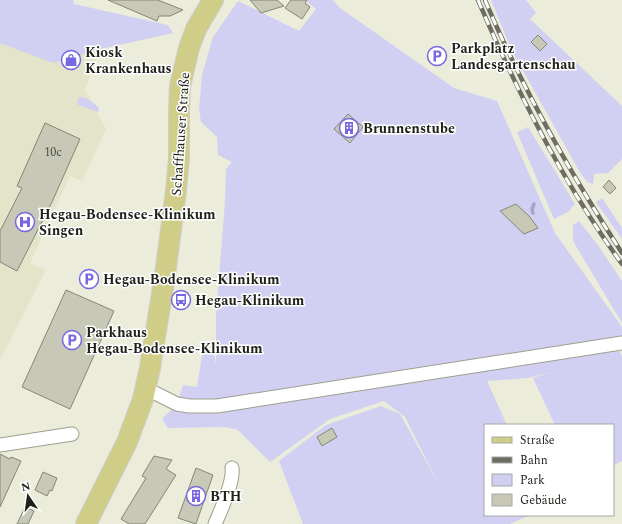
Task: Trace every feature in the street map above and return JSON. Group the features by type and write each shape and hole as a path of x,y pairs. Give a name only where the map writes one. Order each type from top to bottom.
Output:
{"main road":[{"name":"Schaffhauser Straße","path":"86,524 127,442 143,399 150,368 165,275 176,191 179,158 180,86 196,29 213,0"}],"street":[{"path":"155,393 178,404 189,406 217,406 622,343"},
{"path":"0,445 72,434"},
{"path":"0,437 14,443"},
{"path":"215,524 228,490 232,468"}],"shaded area":[{"name":"Hegau-Bodensee-Klinikum Singen","path":"0,10 99,52 85,90 106,129 82,181 70,176 30,263 46,270 0,360"}],"green space":[{"path":"0,0 73,0 74,4 168,25 173,33 105,48 53,63 0,43"},
{"path":"305,0 333,0 340,8 454,88 497,101 555,233 622,327 622,343 615,345 622,356 622,461 614,465 614,424 555,424 533,378 551,372 528,378 487,381 507,424 484,424 484,516 528,516 510,524 303,524 279,461 326,425 381,406 400,414 438,483 405,417 384,401 330,419 270,462 238,430 225,427 168,428 162,419 177,404 183,385 197,387 203,349 213,350 216,364 216,315 226,169 232,162 218,155 217,137 201,122 199,109 202,75 213,37 238,1 299,31 316,9"},
{"path":"491,0 526,0 536,13 530,19 622,106 622,159 608,173 594,174 593,184 587,182 578,169 511,49"},
{"path":"80,97 88,99 95,104 99,108 98,112 78,105 77,101"},
{"path":"528,127 575,204 568,212 554,219 517,132"},
{"path":"602,198 622,228 622,239 596,202"},
{"path":"579,221 597,244 622,281 622,323 573,241 573,225"}],"building":[{"path":"108,0 158,0 183,10 170,16 159,16 157,21"},
{"path":"250,0 277,0 284,6 261,13"},
{"path":"291,0 307,0 305,3 310,7 302,19 285,8"},
{"path":"538,35 547,44 540,51 531,42"},
{"name":"Kiosk Krankenhaus","path":"70,50 80,55 73,70 63,66"},
{"name":"Brunnenstube","path":"348,114 363,127 350,143 334,129"},
{"path":"45,123 80,139 52,202 17,271 0,262 0,231 22,188 17,186"},
{"path":"609,180 616,188 610,194 603,187"},
{"path":"516,204 529,216 538,228 524,234 500,211"},
{"name":"Parkhaus Hegau-Bodensee-Klinikum","path":"66,290 114,311 70,409 22,387"},
{"path":"332,428 337,437 322,446 317,437"},
{"path":"0,454 10,459 11,457 21,461 0,507"},
{"path":"154,456 172,460 166,469 176,475 145,524 129,524 121,519 146,478 142,476"},
{"name":"BTH","path":"196,468 213,475 196,524 178,518"},
{"path":"43,472 57,478 52,491 50,490 47,496 35,490"},
{"path":"25,507 34,511 28,524 17,524"}],"waterway":[{"path":"533,213 532,209 534,204"}],"railway":[{"path":"478,0 509,69 542,136 580,202 622,264"},
{"path":"485,0 515,66 548,130 565,161 622,253"}],"place":[{"name":"Parkplatz Landesgartenschau","path":"437,56"},
{"name":"Kiosk Krankenhaus","path":"71,60"},
{"name":"Brunnenstube","path":"349,128"},
{"name":"Hegau-Bodensee-Klinikum Singen","path":"25,222"},
{"name":"Hegau-Bodensee-Klinikum","path":"89,279"},
{"name":"Hegau-Klinikum","path":"181,300"},
{"name":"Parkhaus Hegau-Bodensee-Klinikum","path":"72,340"},
{"name":"BTH","path":"196,496"}]}
